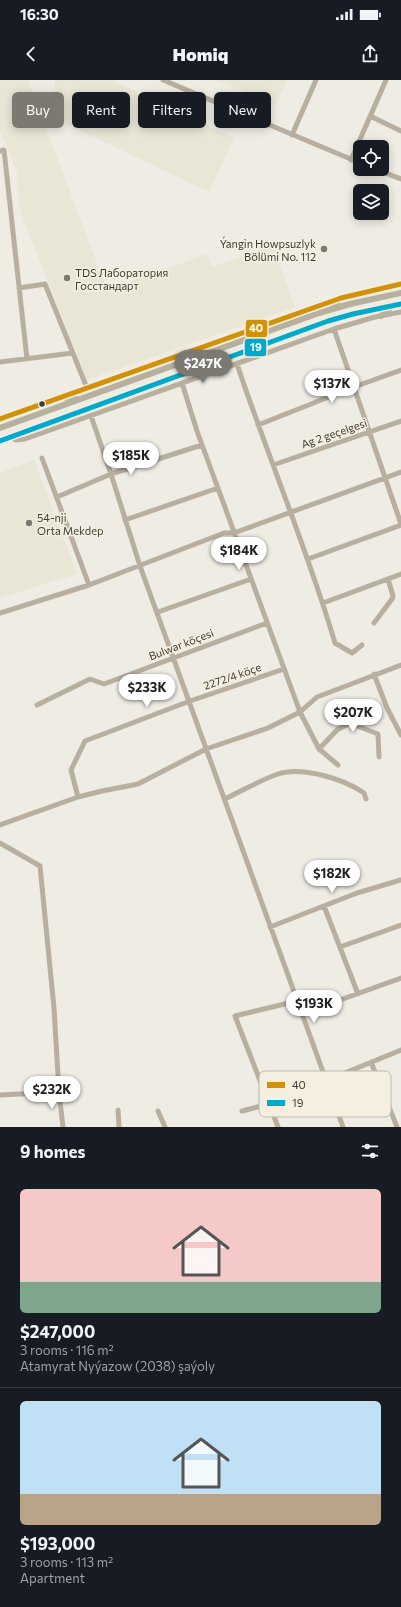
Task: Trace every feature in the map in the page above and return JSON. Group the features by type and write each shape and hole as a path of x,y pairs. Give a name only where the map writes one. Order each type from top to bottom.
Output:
{"main road":[{"path":"373,290 401,284"},
{"path":"373,290 392,294"},
{"path":"0,428 331,309 401,293"},
{"path":"331,309 341,298"},
{"path":"0,441 328,322 353,314 401,304"},
{"path":"381,316 393,305"},
{"path":"0,419 60,397 80,399"},
{"path":"11,423 23,411"}],"street":[{"path":"164,80 173,82 351,160 386,80"},
{"path":"292,134 316,80"},
{"path":"370,116 401,131"},
{"path":"0,151 4,150 27,359"},
{"path":"389,174 401,179"},
{"path":"19,288 45,284 87,388"},
{"path":"60,397 341,298 373,290"},
{"path":"9,437 16,440 25,439 334,329 401,312"},
{"path":"308,559 401,524 334,329"},
{"path":"0,362 73,353"},
{"path":"237,364 308,559 335,643 352,653 354,653 362,644"},
{"path":"258,424 401,370"},
{"path":"182,382 202,445 300,712 319,749 338,765"},
{"path":"91,416 140,566 158,612 322,1071"},
{"name":"Ag 2 geçelgesi","path":"273,465 401,421"},
{"path":"57,497 111,474 202,445"},
{"path":"42,458 89,585"},
{"path":"0,613 89,585 224,533 234,533 401,472"},
{"path":"125,520 218,488"},
{"path":"323,603 401,574"},
{"path":"158,612 251,579"},
{"path":"374,623 393,596 388,579"},
{"name":"Bulwar köçesi","path":"37,705 90,679 104,684 267,623"},
{"path":"0,825 78,797 138,784 206,749 268,728 300,712 317,697 374,674 401,665"},
{"name":"2272/4 köçe","path":"78,797 71,770 85,742 190,701 284,669"},
{"path":"374,674 401,734"},
{"path":"319,749 342,726 352,724 378,734 379,757"},
{"path":"224,799 279,774 297,772 337,779 353,785 364,793 366,799"},
{"path":"0,843 40,866 54,1008 59,1092 63,1127"},
{"path":"270,927 357,893 401,880"},
{"path":"324,906 358,994"},
{"path":"340,947 401,925"},
{"path":"301,1014 401,978"},
{"path":"259,1078 235,1016 297,1001"},
{"path":"351,1071 401,1050"},
{"path":"371,1062 375,1071"},
{"path":"0,1095 59,1092"},
{"path":"242,1111 259,1107"},
{"path":"118,1110 119,1127"},
{"path":"158,1111 165,1127"},
{"path":"391,1112 397,1127"},
{"path":"274,1117 278,1127"},
{"path":"339,1117 343,1127"}],"shaded area":[{"path":"0,80 28,80 33,92 12,92 12,128 46,128 107,290 207,254 212,267 272,245 295,307 87,380 20,211 17,172 0,131"},
{"path":"55,80 112,80 138,92 138,128 206,128 206,125 234,138 209,192 75,128 130,128 130,92 72,92 72,127 64,123 64,92 55,92"},
{"path":"216,80 287,80 276,104 271,102 271,92 246,92"},
{"name":"54-nji Orta Mekdep","path":"34,460 77,574 0,598 0,473"}],"transit line":[{"name":"40","path":"0,419 341,298 401,284"},
{"name":"19","path":"0,441 328,321 401,304"}],"place":[{"name":"Ýangin Howpsuzlyk Bölümi No. 112","path":"324,249"},
{"name":"TDS Лаборатория Госстандарт","path":"67,278"},
{"name":"54-nji Orta Mekdep","path":"29,523"}]}
